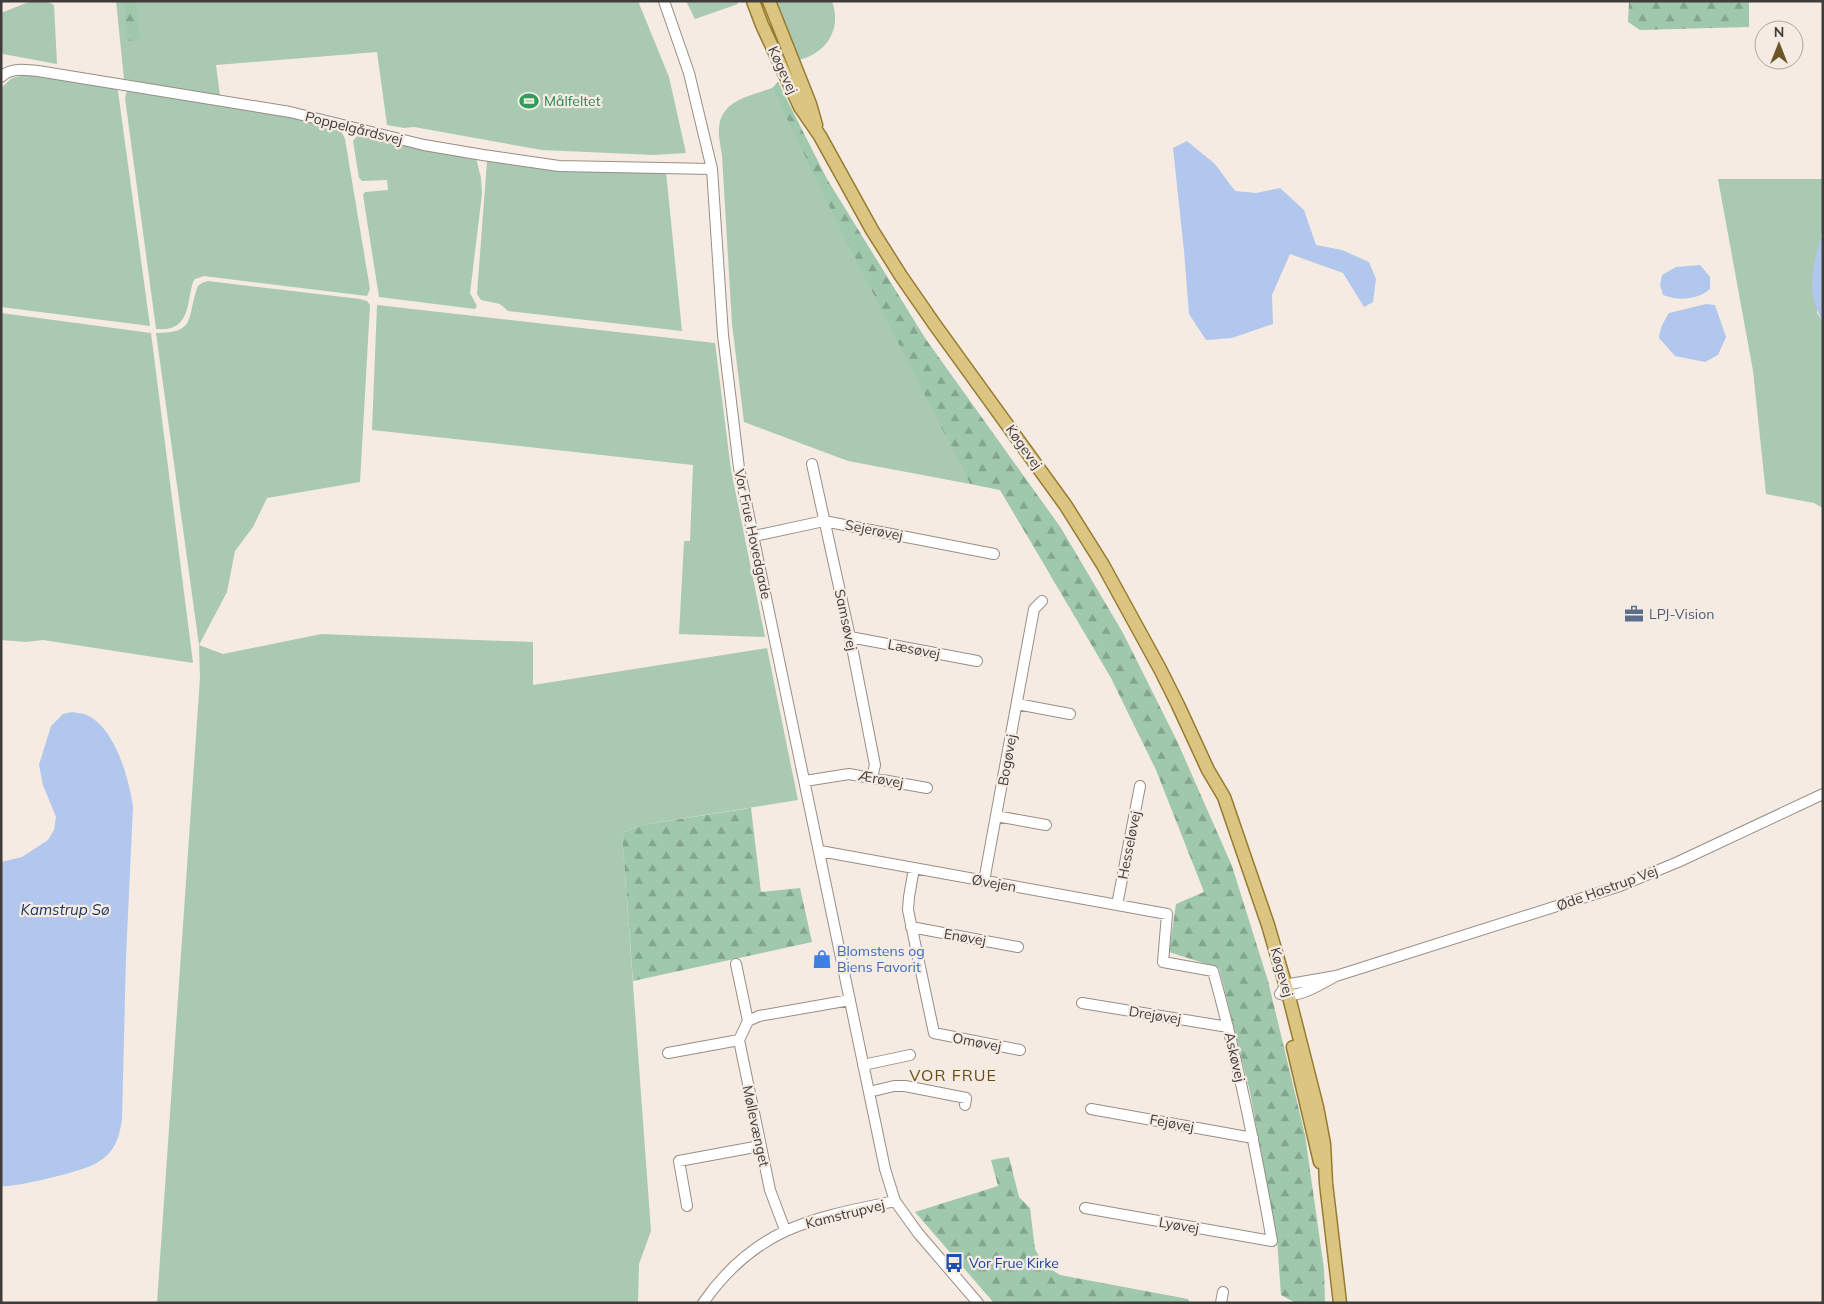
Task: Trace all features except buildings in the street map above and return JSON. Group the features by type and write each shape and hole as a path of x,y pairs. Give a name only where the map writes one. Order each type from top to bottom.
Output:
{"main road":[{"name":"Køgevej","path":"753,1 800,107 820,136 872,230 901,276 1056,493 1102,565 1160,669 1208,770 1216,800 1285,992 1315,1145 1326,1183 1340,1303"},
{"name":"Køgevej","path":"769,1 810,104 820,136"}],"street":[{"name":"Vor Frue Hovedgade","path":"664,1 689,73 712,169 723,335 739,468 885,1169 896,1201 918,1233 978,1303"},
{"name":"Poppelgårdsvej","path":"1,78 6,72 20,69 38,71 290,112 424,145 560,166 712,169"},
{"name":"Samsøvej","path":"812,464 850,636 875,765 872,777"},
{"name":"Sejerøvej","path":"754,536 824,521 994,554"},
{"name":"Bogøvej","path":"984,881 1034,609 1042,601"},
{"name":"Læsøvej","path":"850,636 977,661"},
{"path":"1017,704 1070,714"},
{"name":"Ærøvej","path":"805,782 850,774 927,788"},
{"name":"Hesseløvej","path":"1117,905 1140,786"},
{"name":"Øde Hastrup Vej","path":"1285,992 1309,990 1336,976 1620,886 1678,862 1823,794"},
{"path":"996,816 1046,825"},
{"name":"Øvejen","path":"820,851 1167,914"},
{"path":"911,927 909,897 914,868"},
{"name":"Askøvej","path":"1167,914 1163,962 1213,971 1228,1027 1253,1138 1272,1241"},
{"name":"Enøvej","path":"911,927 1018,947"},
{"name":"Omøvej","path":"911,927 934,1033 1020,1050"},
{"path":"736,964 748,1022"},
{"path":"668,1053 739,1040 748,1022 759,1016 850,1000"},
{"name":"Drejøvej","path":"1082,1003 1228,1027"},
{"name":"Møllevænget","path":"739,1040 770,1190 785,1230"},
{"path":"863,1065 910,1055"},
{"path":"869,1092 894,1086 905,1086 966,1098 965,1105"},
{"name":"Fejøvej","path":"1091,1108 1253,1138"},
{"path":"687,1206 679,1161 760,1146"},
{"name":"Kamstrupvej","path":"703,1303 716,1285 741,1259 785,1230 824,1216 896,1201"},
{"name":"Lyøvej","path":"1085,1208 1272,1241"},
{"path":"1220,1303 1223,1292"}],"green space":[{"path":"31,1 46,1 54,5 57,64 3,54 1,48 1,13"},
{"name":"Målfeltet","path":"116,1 638,1 669,77 686,153 654,155 542,150 414,127 404,128 387,125 377,52 216,65 220,96 124,79"},
{"path":"124,1 136,1 140,40 127,41"},
{"path":"686,1 737,1 738,4 695,19"},
{"path":"776,1 832,1 835,21 830,38 824,46 809,57 799,60"},
{"path":"1629,1 1749,1 1749,27 1640,30 1628,22"},
{"path":"31,73 112,87 118,91 150,326 1,307 1,88 12,78"},
{"path":"778,82 827,179 925,338 1061,528 1123,633 1177,741 1232,866 1268,981 1305,1135 1324,1269 1325,1303 1296,1303 1281,1295 1277,1239 1250,1092 1219,968 1169,952 1176,904 1204,892 1156,770 1111,678 1000,490 970,484 840,228 772,88"},
{"path":"772,88 970,484 848,461 744,422 732,324 719,128 725,111 731,105 738,100"},
{"path":"127,91 307,119 337,127 345,139 370,289 367,296 204,276 195,279 193,282 185,316 181,322 167,329 156,329 125,98"},
{"path":"359,134 476,158 481,178 482,194 470,293 477,306 475,309 379,297 363,195 365,192 388,190 387,180 362,181 359,178 353,141"},
{"path":"487,161 559,170 666,172 682,331 508,311 500,304 481,300 477,294"},
{"path":"1718,179 1823,179 1823,233 1821,235 1817,313 1823,322 1823,508 1814,503 1766,494 1753,371"},
{"path":"208,281 367,301 370,305 360,482 267,498 253,527 235,551 227,592 199,645 156,333 179,330 185,326 191,314 198,286"},
{"path":"377,305 715,343 731,470 765,637 679,634 684,541 690,541 693,465 372,430"},
{"path":"1,313 151,333 193,663 43,640 26,642 1,640"},
{"path":"321,634 533,642 533,685 767,648 798,800 642,825 622,833 651,1231 639,1264 638,1303 157,1303 200,678 199,645 223,654"},
{"path":"751,808 761,892 800,888 812,942 633,981 622,833 642,825"},
{"path":"1009,1157 1019,1197 1030,1208 1035,1249 1044,1265 1060,1275 1188,1299 1190,1303 994,1303 915,1212 998,1186 991,1160"}],"water":[{"path":"1187,141 1215,164 1235,191 1256,193 1280,188 1304,210 1316,245 1342,250 1369,262 1376,279 1373,302 1364,307 1343,273 1290,254 1272,295 1273,324 1232,338 1206,340 1189,314 1173,148"},
{"path":"1823,233 1823,322 1815,304 1812,279 1819,242"},
{"path":"1700,265 1710,277 1710,289 1700,295 1681,299 1663,295 1660,285 1662,275 1676,267"},
{"path":"1706,304 1715,305 1726,337 1718,355 1705,362 1675,356 1659,338 1661,328 1667,316 1669,313"},
{"name":"Kamstrup Sø","path":"72,712 84,714 95,720 112,741 124,768 133,807 126,957 122,1120 115,1145 109,1154 95,1164 77,1171 48,1178 1,1186 1,862 22,857 48,840 54,830 56,817 43,785 39,765 51,726 63,714"}],"place":[{"name":"Målfeltet","path":"529,101"},
{"name":"LPJ-Vision","path":"1634,614"},
{"name":"Blomstens og Biens Favorit","path":"822,959"},
{"name":"Vor Frue Kirke","path":"954,1263"}],"district":[{"name":"VOR FRUE","path":"953,1075"}]}
